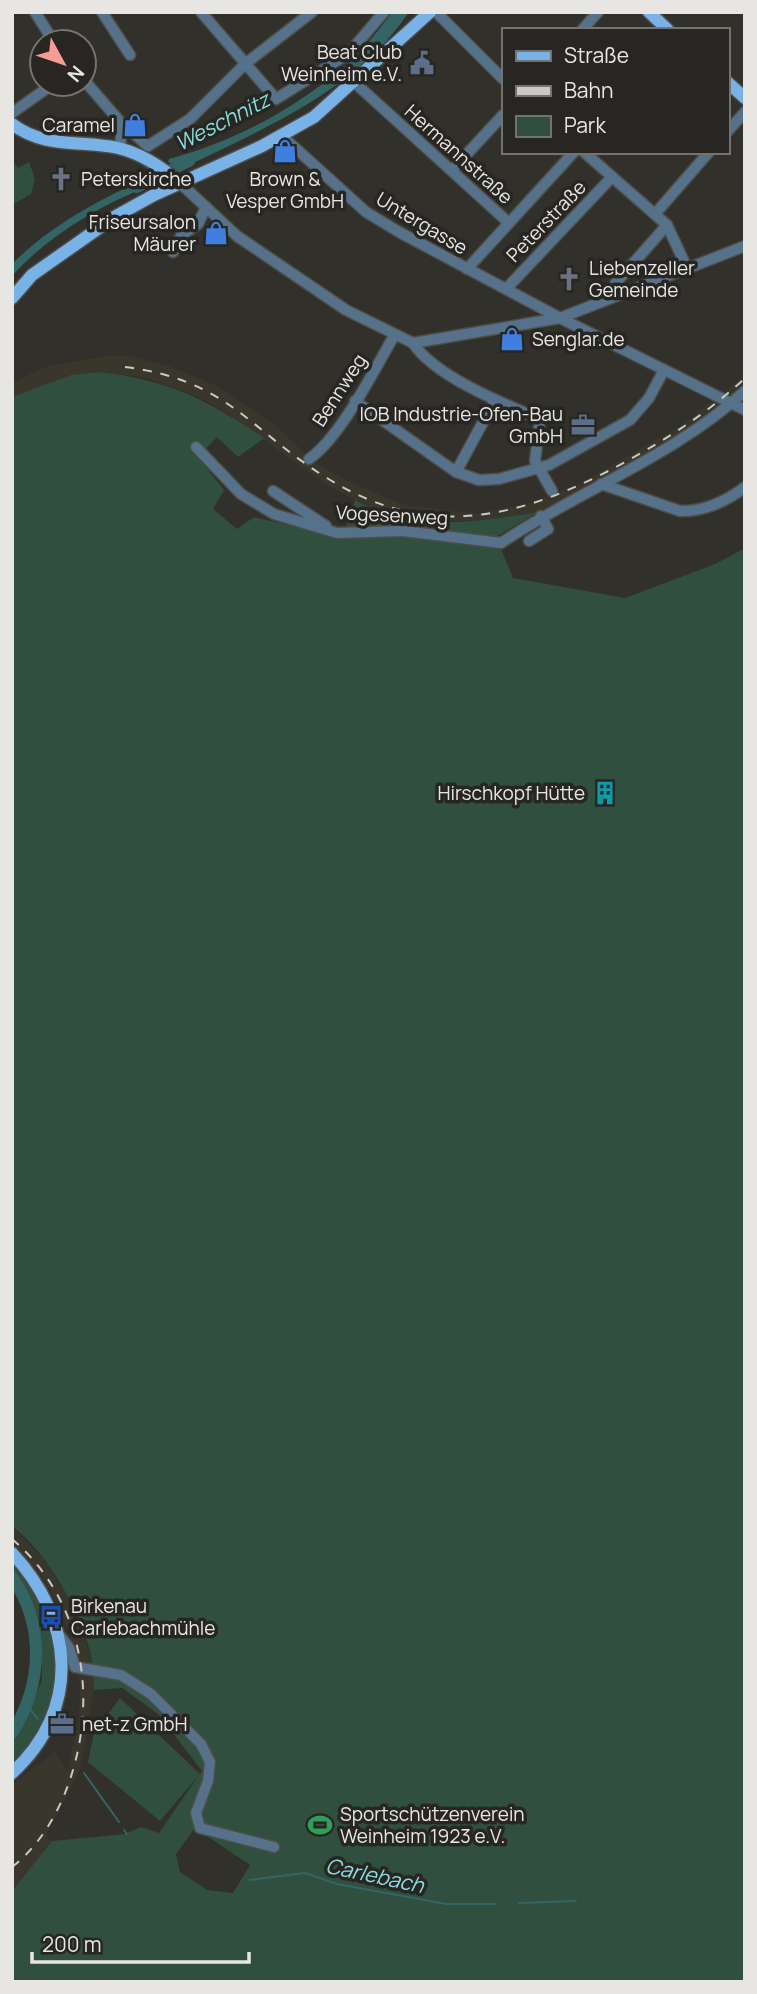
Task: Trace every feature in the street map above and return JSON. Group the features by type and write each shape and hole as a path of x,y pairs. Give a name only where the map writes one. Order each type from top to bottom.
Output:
{"main road":[{"path":"12,298 37,271 155,192 282,136 314,117 355,83 430,12"},
{"path":"649,12 666,28"},
{"path":"729,84 745,98"},
{"path":"12,124 45,141 120,149 150,157 179,182"},
{"path":"150,157 158,178 155,192"},
{"path":"12,1553 47,1601 60,1636 61,1682 49,1724 23,1763 12,1773"}],"street":[{"path":"35,12 45,28"},
{"path":"102,12 130,55"},
{"path":"201,12 276,99 348,54 384,12"},
{"path":"123,132 132,132 150,157 245,64 312,12"},
{"path":"436,12 502,78"},
{"path":"584,28 598,12"},
{"name":"Hermannstraße","path":"355,83 509,223"},
{"path":"98,95 117,116 123,132 120,149"},
{"path":"12,113 33,98"},
{"path":"729,130 745,112"},
{"path":"452,170 502,116"},
{"name":"Untergasse","path":"282,136 366,212 560,318 745,410"},
{"path":"467,269 572,154"},
{"path":"586,154 667,225 687,268"},
{"path":"655,214 707,154"},
{"name":"Peterstraße","path":"506,289 612,177"},
{"path":"179,182 237,236 346,310 394,336 413,343 560,318 745,246"},
{"path":"173,252 181,236 198,224 206,207"},
{"path":"616,296 615,284 667,225"},
{"name":"Bennweg","path":"309,459 330,438 394,336"},
{"path":"413,343 418,352 450,375 495,400 540,419 534,461 552,491"},
{"path":"355,401 456,472 479,480 499,479 539,469 630,420 649,398 664,370"},
{"path":"529,541 548,530 541,516 689,435 745,391"},
{"path":"456,472 495,400"},
{"name":"Vogesenweg","path":"196,447 241,494 274,513 337,533 404,530 450,534 501,543 541,516"},
{"path":"601,484 669,507 693,512 745,487"},
{"path":"273,491 325,523 326,529"},
{"path":"60,1636 69,1648 75,1667 121,1675 151,1694 201,1744 210,1762 208,1780 197,1813 200,1828 274,1847"}],"shaded area":[{"path":"106,356 130,356 169,366 213,384 274,424 315,463 354,484 404,505 478,514 533,502 583,482 685,423 745,375 745,388 688,432 538,512 489,520 429,522 370,509 324,483 220,408 182,390 146,378 101,372 71,375 12,397 12,383 45,367"},
{"path":"12,1526 47,1563 65,1593 90,1653 94,1690 81,1768 46,1835 52,1841 12,1891 12,1785 55,1752 67,1771 79,1719 80,1688 74,1648 59,1605 41,1574 12,1542"}],"green space":[{"path":"12,159 18,168 29,162 35,179 31,194 12,205"},
{"path":"101,372 168,387 224,412 264,438 238,457 217,437 198,457 224,490 213,509 237,529 254,517 305,529 345,531 355,500 376,510 421,521 468,521 538,512 496,537 513,578 625,598 715,564 745,548 745,1982 12,1982 12,1891 52,1841 125,1834 141,1827 159,1833 199,1775 160,1821 88,1762 94,1733 120,1698 200,1774 202,1771 158,1714 122,1688 94,1690 90,1651 69,1600 50,1567 26,1538 12,1526 12,397 71,375","holes":["195,1828 250,1865 233,1893 207,1890 180,1872 176,1854"]},
{"path":"12,1563 31,1586 45,1611 53,1637 56,1664 54,1692 46,1718 32,1743 12,1766 12,1735 28,1714 42,1680 42,1650 32,1619 12,1589"}],"water":[{"path":"392,12 409,12 363,64 335,86 275,123 181,169 168,162 169,159 232,137 293,104 348,62 372,38"},
{"path":"150,177 149,186 93,212 76,223 42,247 12,276 12,264 43,237 95,204"}],"waterway":[{"name":"Weschnitz","path":"137,187 189,161"},
{"path":"145,166 159,175"},
{"name":"Weschnitz","path":"12,1577 23,1595 30,1615 36,1655 30,1695 12,1733"},
{"name":"Carlebach","path":"27,1706 38,1719"},
{"name":"Carlebach","path":"84,1773 119,1822"},
{"name":"Carlebach","path":"124,1830 127,1834"},
{"name":"Carlebach","path":"249,1880 305,1873 337,1884 446,1904 496,1904"},
{"name":"Carlebach","path":"519,1903 576,1901"}],"railway":[{"path":"125,367 160,373 213,395 300,460 327,478 366,498 404,511 442,516 479,515 516,508 590,480 674,433 745,378"},
{"path":"12,1539 37,1564 56,1593 71,1624 83,1691 82,1725 76,1760 65,1793 43,1833 29,1852 12,1867"}],"place":[{"name":"Beat Club Weinheim e.V.","path":"422,63"},
{"name":"Caramel","path":"135,125"},
{"name":"Brown & Vesper GmbH","path":"285,151"},
{"name":"Peterskirche","path":"61,179"},
{"name":"Friseursalon Mäurer","path":"216,233"},
{"name":"Liebenzeller Gemeinde","path":"569,279"},
{"name":"Senglar.de","path":"512,339"},
{"name":"IOB Industrie-Ofen-Bau GmbH","path":"583,425"},
{"name":"Hirschkopf Hütte","path":"605,793"},
{"name":"Birkenau Carlebachmühle","path":"51,1617"},
{"name":"net-z GmbH","path":"62,1724"},
{"name":"Sportschützenverein Weinheim 1923 e.V.","path":"320,1825"}]}
